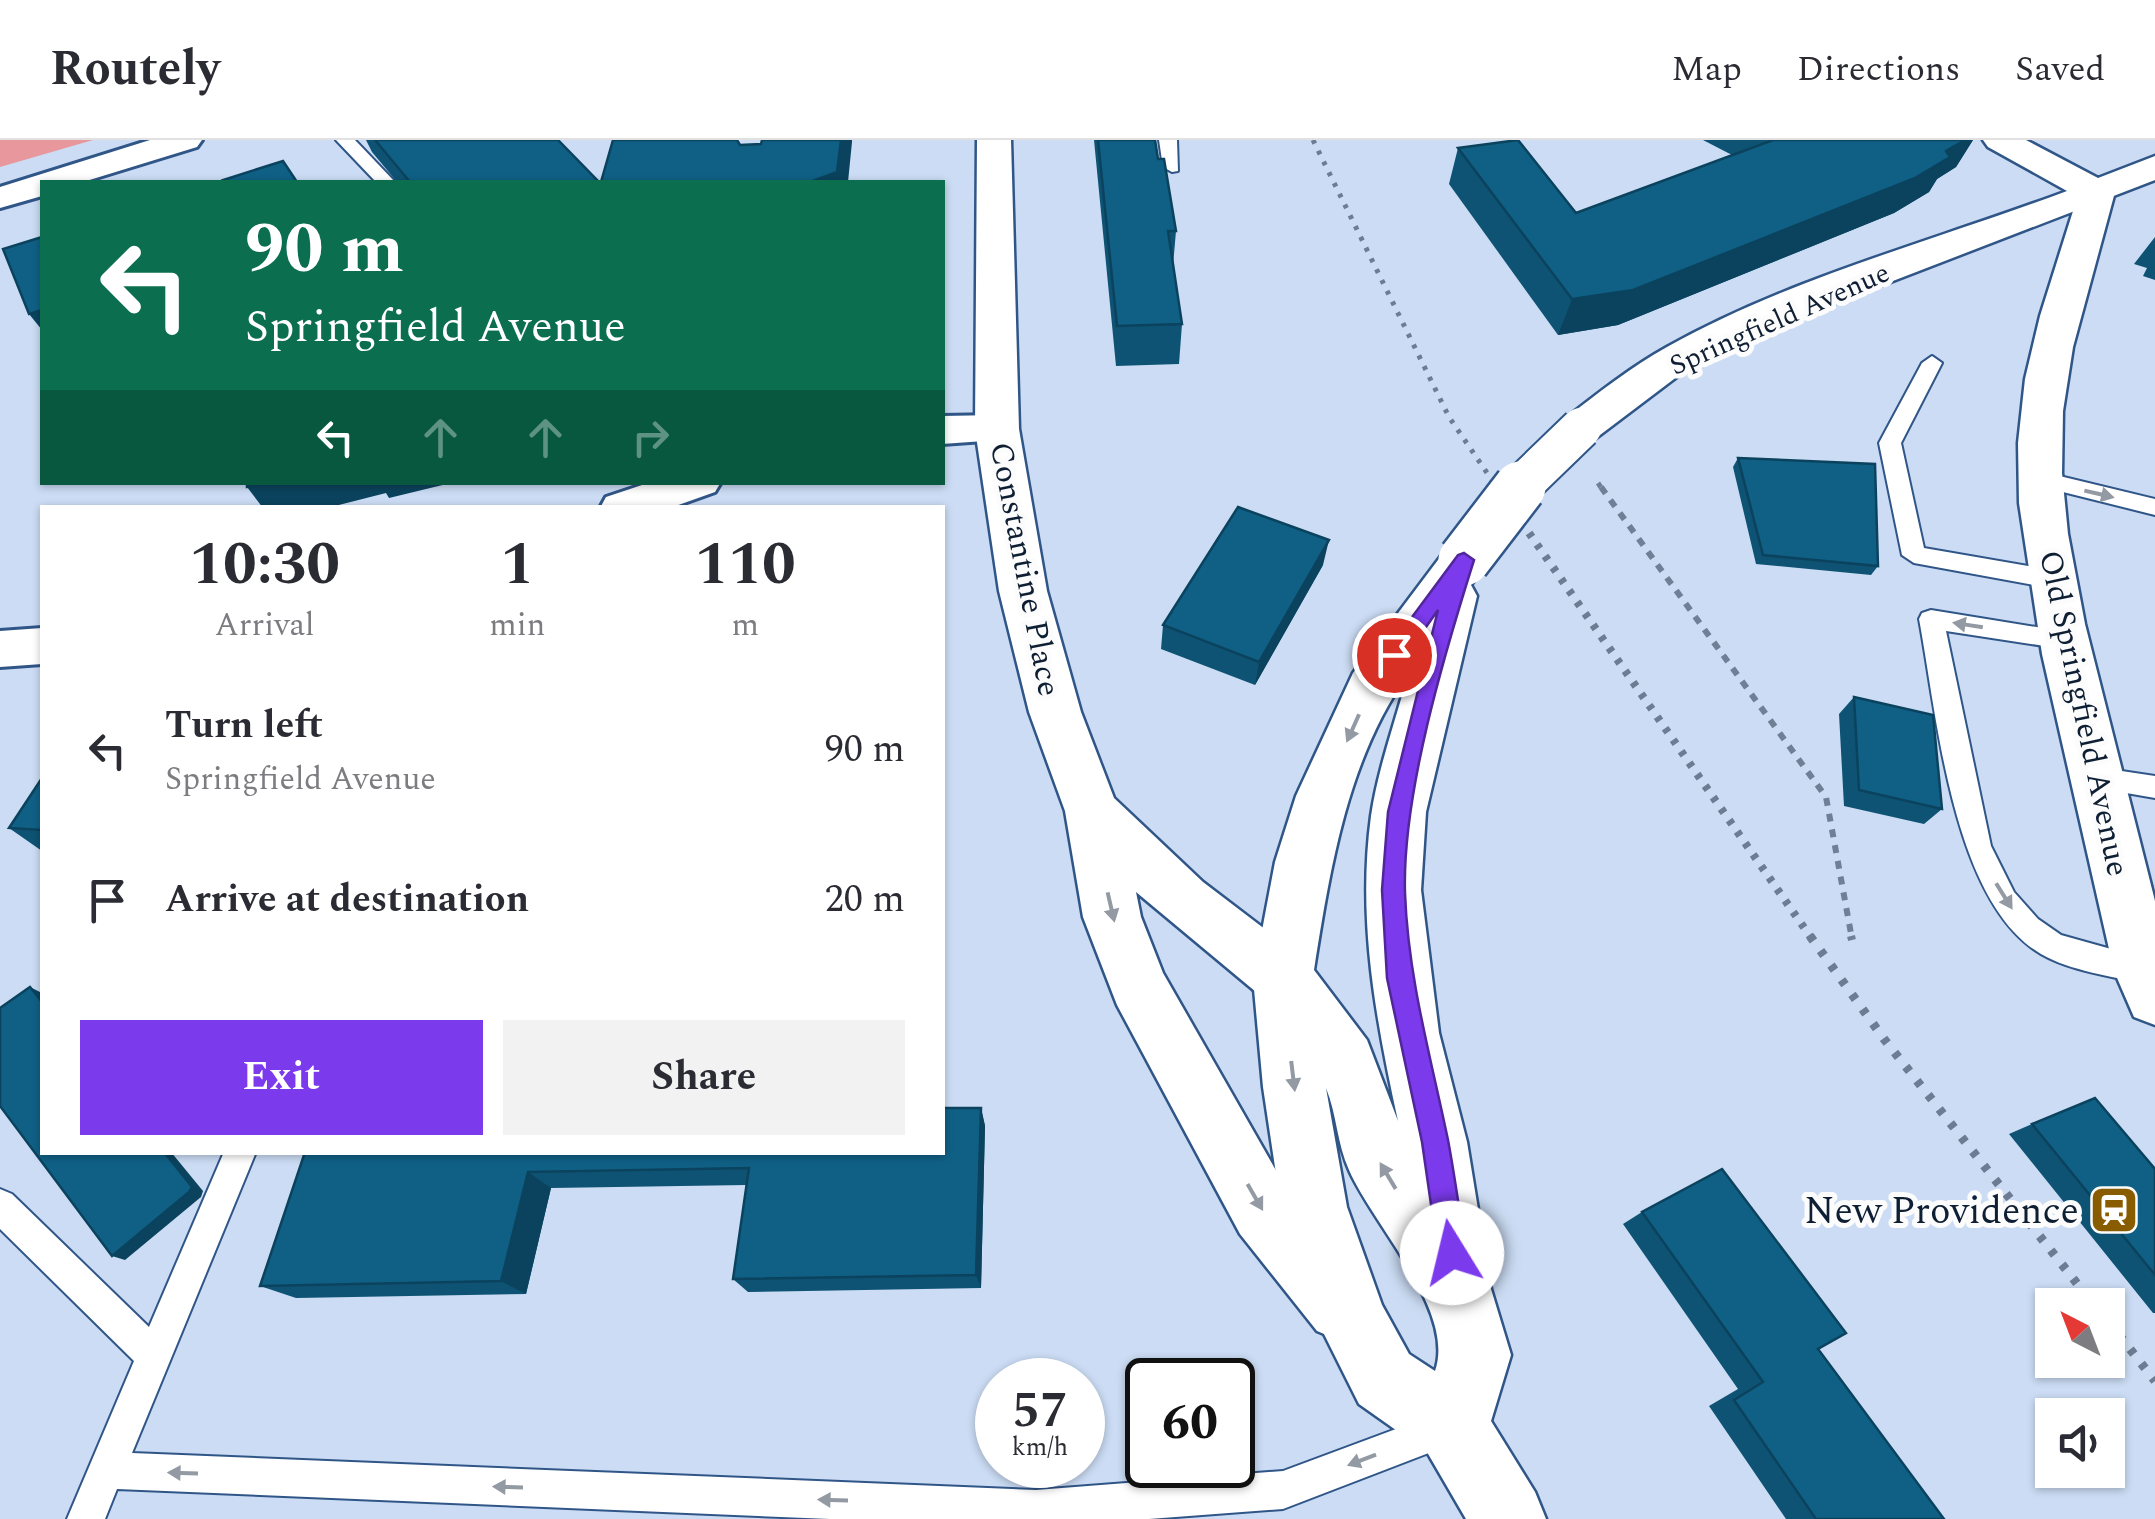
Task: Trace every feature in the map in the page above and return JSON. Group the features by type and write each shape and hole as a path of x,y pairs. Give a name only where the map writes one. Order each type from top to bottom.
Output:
{"main road":[{"name":"Constantine Place","path":"994,140 997,429 1023,591 1055,712 1092,811 1112,917 1138,986 1263,1211 1353,1322"},
{"path":"2000,140 2097,192"},
{"name":"Springfield Avenue","path":"1508,1519 1453,1426 1384,1379 1353,1322 1314,1208 1294,1086 1283,978 1303,862 1323,796 1371,687 1464,560 1487,521 1518,484 1624,394 1696,348 1819,293 2097,192 2155,167"},
{"name":"Old Springfield Avenue","path":"2097,192 2046,377 2040,445 2051,579 2095,778 2150,984"},
{"name":"Springfield Avenue","path":"1453,1426 1476,1355 1458,1290 1435,1142 1400,978 1393,890 1399,812 1440,635 1464,560"},
{"name":"Constantine Place","path":"1092,811 1152,875 1202,920 1283,978 1320,1022 1345,1062 1361,1098 1374,1153 1458,1290"}],"street":[{"path":"59,180 185,140"},
{"path":"0,198 40,186"},
{"path":"945,430 997,429"},
{"path":"629,505 691,485"},
{"path":"0,648 40,646"}],"lane":[{"path":"345,140 384,180"},
{"path":"1168,140 1172,167"},
{"path":"1932,363 1890,443 1914,555 2051,579"},
{"path":"2043,480 2155,506"},
{"path":"2064,640 1932,619 1977,846 2004,901 2028,928 2054,946 2150,984"},
{"path":"2095,778 2155,787"},
{"path":"86,1519 239,1155"},
{"path":"0,1206 155,1357"},
{"path":"109,1470 1036,1508 1284,1490 1453,1426"}],"path":[{"path":"1574,434 1826,797 1852,940"}],"shaded area":[{"path":"0,140 93,140 0,167"}],"building":[{"path":"375,140 558,140 597,180 408,180"},
{"path":"613,140 737,140 740,145 761,144 762,140 841,140 837,172 815,180 602,180"},
{"path":"1098,140 1155,140 1158,159 1164,159 1176,231 1168,231 1182,324 1117,326"},
{"path":"1518,140 1576,213 1773,140 1965,140 1946,151 1950,157 1915,178 1633,290 1572,299 1458,148"},
{"path":"283,161 296,180 223,180"},
{"path":"40,238 40,311 29,314 3,249"},
{"path":"1738,458 1875,464 1878,566 1763,555"},
{"path":"1238,507 1329,540 1259,662 1163,625"},
{"path":"1854,697 1933,715 1942,809 1859,790"},
{"path":"40,781 40,830 9,828"},
{"path":"30,987 40,1000 40,1155 166,1155 192,1187 112,1256 0,1106 0,1008"},
{"path":"2095,1098 2155,1169 2155,1275 2032,1124"},
{"path":"945,1108 981,1108 976,1275 733,1279 749,1168 528,1172 501,1281 260,1286 304,1155 945,1155"},
{"path":"1722,1169 1846,1333 1818,1349 1944,1519 1816,1519 1734,1400 1763,1382 1642,1212"}],"railway":[{"path":"1313,140 1449,417 1498,489"},
{"path":"1497,487 1812,939"},
{"path":"1810,936 1884,1039 2081,1288"},
{"path":"2125,1343 2155,1381"}],"place":[{"name":"New Providence","path":"2114,1210"}],"route":[{"path":"1394,655 1464,560 1440,635 1399,812 1393,890 1400,978 1435,1142 1452,1253"}]}
